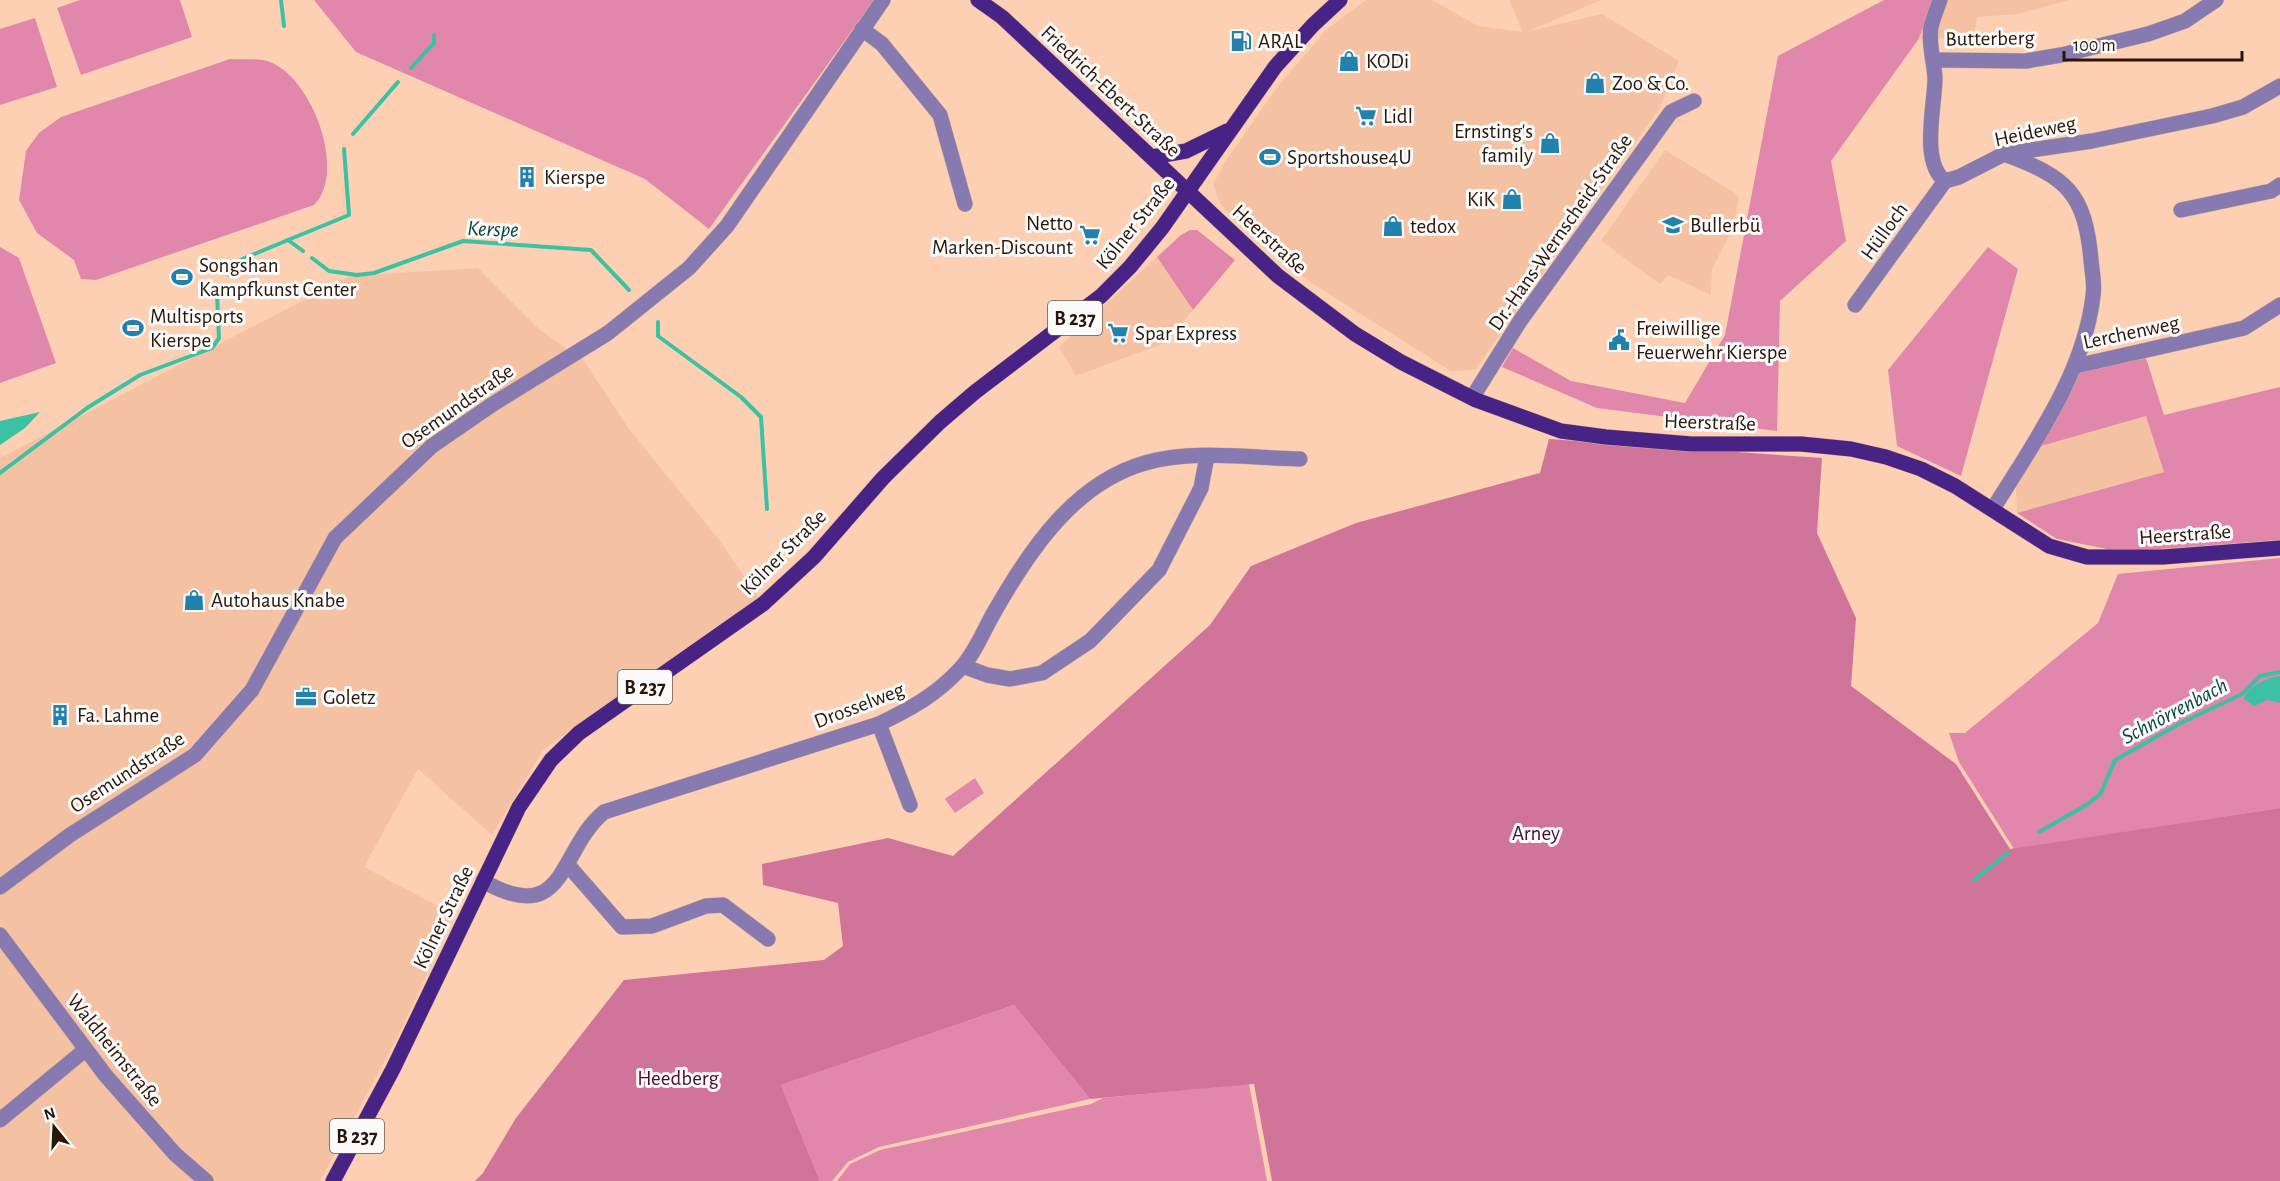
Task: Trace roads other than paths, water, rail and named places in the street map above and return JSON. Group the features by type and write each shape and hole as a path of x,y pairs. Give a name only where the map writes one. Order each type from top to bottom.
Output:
{"main road":[{"name":"Friedrich-Ebert-Straße","path":"978,0 1002,17 1187,192"},
{"name":"Kölner Straße","path":"333,1181 386,1084 519,807 551,760 579,733 724,634 786,585 883,478 940,422 975,392 1101,296 1130,267 1187,192 1275,66 1313,24 1340,0"},
{"path":"1152,157 1186,151 1230,130"},
{"name":"Heerstraße","path":"1187,192 1261,262 1312,303 1401,362 1472,398 1562,431 1691,444 1801,444 1851,450 1921,469 1993,509 2049,546 2087,558 2163,557 2280,548"}],"street":[{"name":"Osemundstraße","path":"0,887 70,835 195,755 208,743 252,690 335,538 413,462 493,404 608,333 689,268 727,226 883,0"},
{"path":"1940,0 1930,28 1934,60 1931,137 1934,167 1938,176 1944,181"},
{"name":"Butterberg","path":"1934,60 2026,61 2061,55 2148,34 2185,21 2216,0"},
{"path":"862,29 882,44 940,115 965,204"},
{"name":"Heideweg","path":"1944,181 1959,177 2004,154 2092,141 2212,116 2243,107 2280,86"},
{"name":"Dr.-Hans-Wernscheid-Straße","path":"1472,398 1520,321 1671,112 1694,101"},
{"path":"2004,154 2033,165 2056,179 2078,201 2088,226 2094,295 2076,366"},
{"name":"Hülloch","path":"1855,305 1944,181"},
{"path":"2181,210 2271,191 2280,185"},
{"name":"Lerchenweg","path":"1993,509 2076,366 2244,328 2280,305"},
{"path":"963,666 987,675 1010,679 1032,675 1042,673 1090,641 1159,570 1201,488 1207,456"},
{"name":"Drosselweg","path":"483,881 514,896 533,897 551,888 568,865 592,822 604,812 879,723 920,705 963,666 1005,592 1054,521 1105,479 1146,463 1182,457 1300,459"},
{"path":"879,723 909,805"},
{"path":"568,865 622,927 652,926 706,906 723,905 768,939"},
{"name":"Waldheimstraße","path":"0,935 86,1050 158,1136 206,1181"},
{"path":"0,1120 86,1050"}],"water":[{"path":"40,412 25,428 0,445 0,421"},
{"path":"2280,676 2280,703 2267,700 2254,706 2244,699 2249,690 2259,683"}],"waterway":[{"path":"281,0 284,26"},
{"path":"411,68 434,43 434,35"},
{"path":"353,134 398,82"},
{"path":"288,240 349,215 344,149"},
{"name":"Kerspe","path":"229,275 240,260 288,240 303,251"},
{"name":"Kerspe","path":"312,258 329,271 357,275 374,273 463,241 591,250 629,290"},
{"name":"Kerspe","path":"0,473 87,408 140,375 212,348 219,338 217,294"},
{"name":"Kerspe","path":"658,322 658,336 741,397 761,417 767,509"},
{"name":"Schnörrenbach","path":"2039,832 2088,804 2101,793 2115,760 2181,723 2242,694 2260,676 2280,672"},
{"name":"Schnörrenbach","path":"1974,880 2008,853"}],"place":[{"name":"ARAL","path":"1241,41"},
{"name":"KODi","path":"1349,61"},
{"name":"Zoo & Co.","path":"1595,83"},
{"name":"Lidl","path":"1366,116"},
{"name":"Ernsting's family","path":"1550,143"},
{"name":"Sportshouse4U","path":"1270,157"},
{"name":"Kierspe","path":"527,177"},
{"name":"KiK","path":"1512,199"},
{"name":"Bullerbü","path":"1673,225"},
{"name":"tedox","path":"1393,226"},
{"name":"Netto Marken-Discount","path":"1090,235"},
{"name":"Songshan Kampfkunst Center","path":"182,277"},
{"name":"Multisports Kierspe","path":"133,328"},
{"name":"Spar Express","path":"1118,333"},
{"name":"Freiwillige Feuerwehr Kierspe","path":"1619,340"},
{"name":"Autohaus Knabe","path":"194,600"},
{"name":"Goletz","path":"306,697"},
{"name":"Fa. Lahme","path":"60,715"}],"park label":[{"name":"Arney","path":"1536,833"},
{"name":"Heedberg","path":"678,1078"}]}
